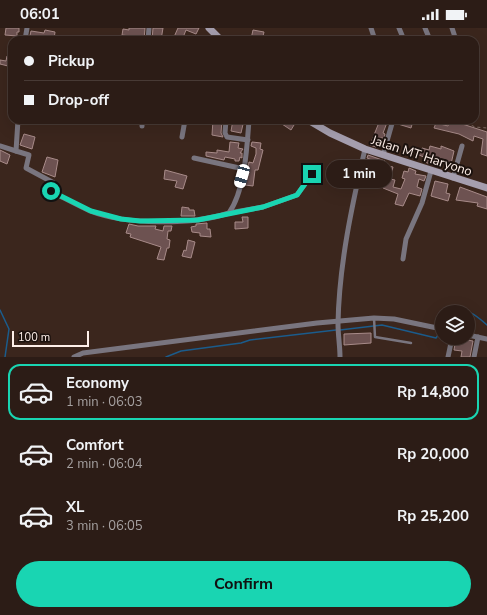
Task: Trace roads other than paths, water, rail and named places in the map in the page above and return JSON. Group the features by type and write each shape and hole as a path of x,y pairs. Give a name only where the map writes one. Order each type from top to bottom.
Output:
{"main road":[{"path":"210,28 217,36"},
{"name":"Jalan MT Haryono","path":"315,124 330,133 365,149 487,188"}],"street":[{"path":"16,150 18,124"},
{"path":"182,138 184,124"},
{"path":"226,124 225,133 227,138 248,140"},
{"path":"229,213 234,206 247,157 249,124"},
{"path":"383,155 392,124"},
{"path":"0,146 29,155 26,168 54,183 52,192 91,211 140,221 198,220 263,207 297,195 312,174"},
{"path":"453,178 462,146"},
{"path":"340,357 338,323 347,238 354,194 365,149"},
{"path":"194,158 244,169"},
{"path":"403,259 406,239 422,203 431,171"},
{"path":"74,357 83,353 374,319 394,319 435,328"},
{"path":"475,336 487,339"},
{"path":"474,357 478,337"},
{"path":"448,357 451,345"}],"lane":[{"path":"374,319 374,331 377,338 411,343"}],"waterway":[{"path":"0,310 9,329 5,357"},
{"path":"475,316 487,325"},
{"path":"340,330 382,325 435,338"},
{"path":"166,357 181,351 241,343 250,340 336,330"}]}
